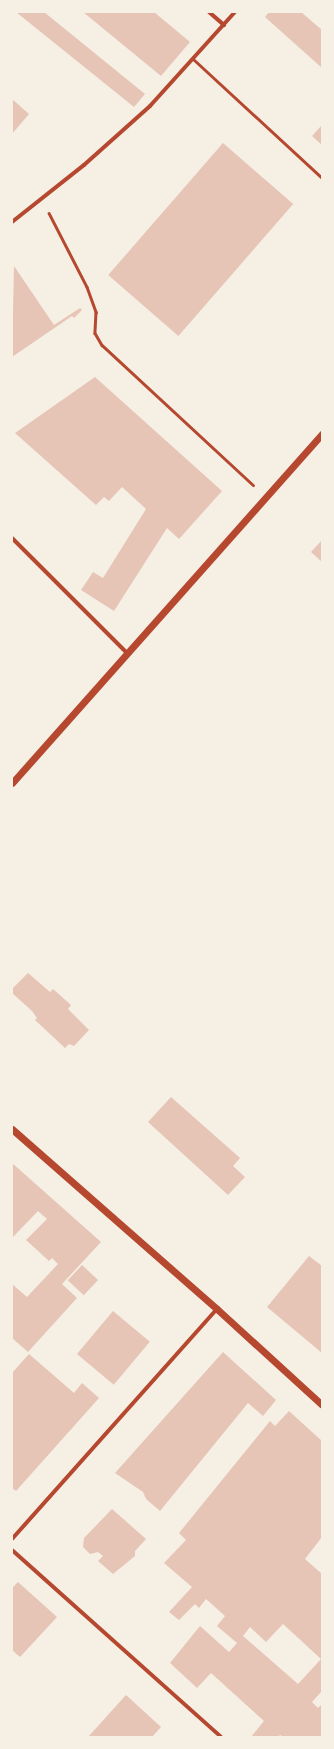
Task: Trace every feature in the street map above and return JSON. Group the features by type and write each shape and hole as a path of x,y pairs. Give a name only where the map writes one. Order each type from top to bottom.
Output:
{"street":[{"path":"208,12 224,25"},
{"path":"12,222 42,200 150,106 235,12"},
{"path":"12,783 322,434"},
{"path":"12,538 127,653"},
{"path":"12,1129 217,1309 322,1405"},
{"path":"12,1539 217,1309"},
{"path":"12,1550 221,1737"}],"lane":[{"path":"193,59 322,178"}],"path":[{"path":"42,200 87,287 96,312 95,333 102,345 266,498"}],"building":[{"path":"16,12 44,12 145,94 134,107"},
{"path":"83,12 154,12 190,42 161,76"},
{"path":"269,12 301,12 322,30 322,68 265,17"},
{"path":"12,99 29,114 12,134"},
{"path":"322,125 322,145 312,136"},
{"path":"223,143 293,204 178,336 108,275"},
{"path":"14,266 54,325 80,308 82,310 74,318 72,316 12,357"},
{"path":"95,377 222,491 179,539 167,528 114,611 81,590 93,572 103,578 146,509 122,487 109,501 104,497 96,505 15,433"},
{"path":"322,540 322,562 311,552"},
{"path":"28,973 50,992 53,989 71,1005 68,1009 89,1030 74,1046 69,1044 65,1048 35,1020 37,1018 32,1011 12,993 12,989"},
{"path":"171,1097 240,1158 233,1166 245,1177 228,1195 148,1122"},
{"path":"12,1163 101,1242 62,1284 77,1298 28,1352 12,1338 12,1284 27,1297 58,1264 52,1258 49,1261 26,1240 47,1219 38,1211 12,1238"},
{"path":"309,1256 322,1266 322,1353 267,1307"},
{"path":"82,1265 98,1280 84,1295 68,1280"},
{"path":"113,1311 150,1342 114,1385 77,1354"},
{"path":"223,1352 276,1400 263,1416 248,1403 160,1511 146,1499 143,1492 115,1473"},
{"path":"29,1354 74,1393 82,1383 99,1398 16,1491 14,1489 12,1491 12,1373"},
{"path":"289,1411 322,1441 322,1537 305,1559 322,1574 322,1691 312,1702 318,1708 322,1704 322,1737 283,1737 280,1735 278,1737 251,1737 264,1721 211,1673 197,1688 170,1663 200,1626 229,1652 237,1643 217,1626 225,1616 206,1599 199,1608 195,1604 179,1620 169,1612 192,1587 164,1563 186,1540 179,1533 270,1421 275,1426","holes":["283,1624 321,1659 298,1684 243,1636 250,1627 266,1642"]},
{"path":"112,1509 146,1539 135,1551 135,1556 113,1574 98,1561 103,1556 98,1552 90,1554 83,1547 84,1538"},
{"path":"18,1582 57,1617 20,1657 12,1650 12,1588"},
{"path":"126,1695 161,1727 152,1737 88,1737"}]}
